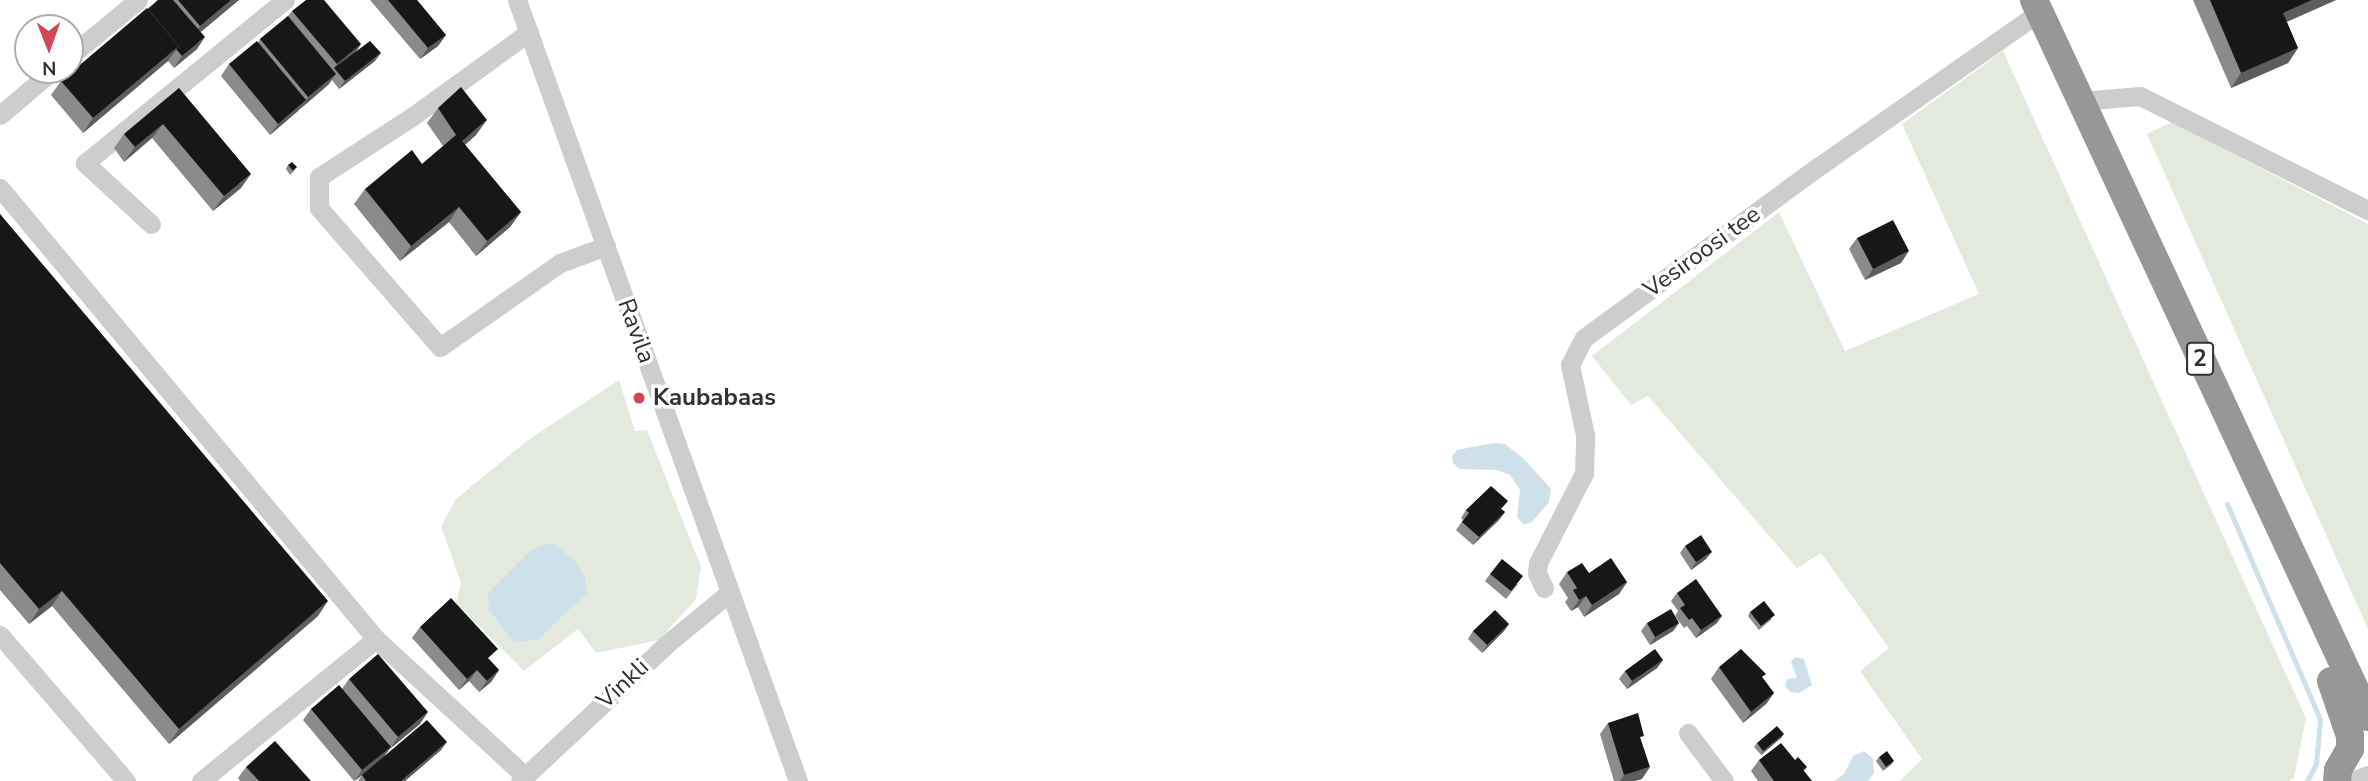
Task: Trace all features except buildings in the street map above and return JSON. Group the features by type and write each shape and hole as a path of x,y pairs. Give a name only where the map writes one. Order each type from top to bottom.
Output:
{"highway":[{"name":"2","path":"2037,6 2368,717"},
{"path":"2225,412 2237,462 2345,713 2350,749 2338,770 2337,781"}],"street":[{"path":"84,44 138,0"},
{"path":"151,224 85,163 285,0"},
{"name":"Ravila","path":"517,0 798,781"},
{"name":"Vesiroosi tee","path":"1544,588 1537,573 1538,563 1584,473 1585,435 1570,365 1584,338 2037,6"},
{"path":"529,32 413,116 319,177 318,208 440,347 560,263 606,246"},
{"path":"7,108 36,84"},
{"path":"2081,101 2140,96 2368,210"},
{"path":"0,188 376,639 522,779"},
{"name":"Vinkli","path":"522,779 668,643 730,592"},
{"path":"0,635 126,781"},
{"path":"201,781 376,639"},
{"path":"1688,733 1724,781"},
{"path":"2352,781 2368,775"}],"shaded area":[{"path":"2003,51 2306,718 2294,778 2289,781 1900,781 1922,759 1860,671 1889,648 1821,553 1797,568 1648,396 1631,405 1592,356 1779,212 1845,351 1979,294 1902,124"},
{"path":"2172,122 2368,224 2368,629 2147,134"},
{"path":"619,380 635,431 647,430 701,567 696,599 659,640 596,653 578,629 524,671 456,603 461,583 441,526 456,499 528,440"},
{"path":"1494,443 1505,444 1524,459 1551,489 1549,502 1531,523 1523,524 1517,517 1520,490 1510,475 1497,470 1460,469 1453,463 1452,456 1457,450"},
{"path":"552,543 575,560 585,577 587,593 537,640 514,642 489,610 488,593 531,550"},
{"path":"1795,657 1804,659 1812,685 1799,693 1790,692 1785,686 1787,679 1797,678 1791,662"},
{"path":"1864,751 1873,759 1874,773 1868,781 1834,781 1844,774 1853,756"}],"waterway":[{"path":"2227,504 2320,719 2316,764 2307,781"}],"place":[{"name":"Kaubabaas","path":"639,398"}]}
